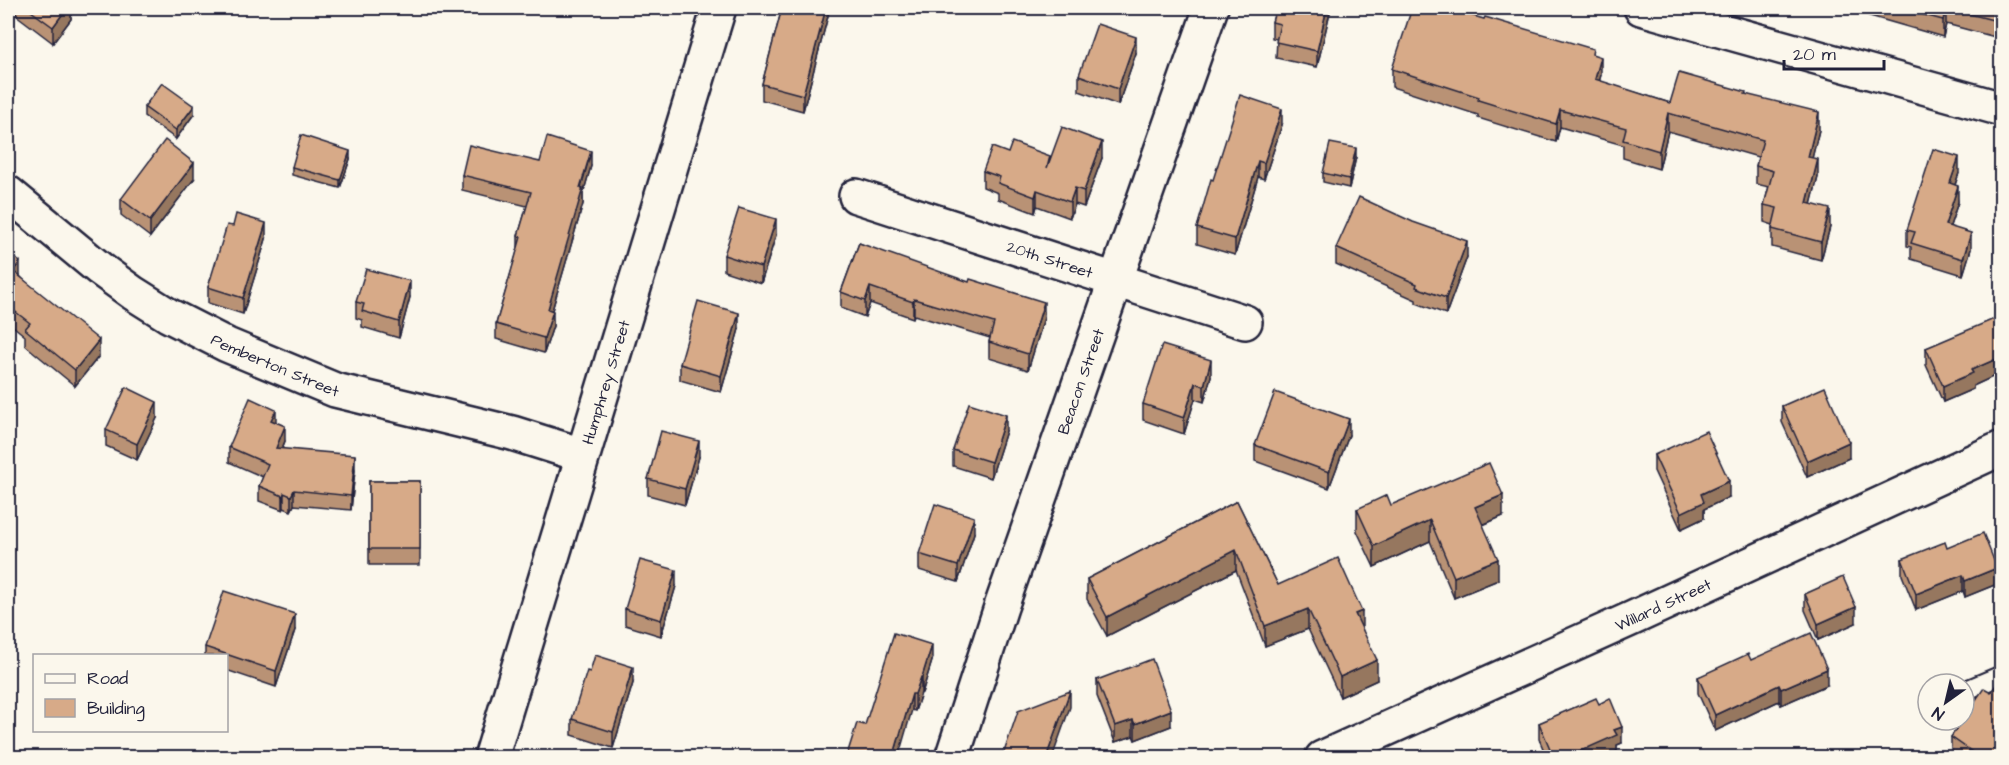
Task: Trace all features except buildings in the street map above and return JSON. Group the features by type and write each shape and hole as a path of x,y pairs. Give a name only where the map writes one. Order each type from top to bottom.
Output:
{"street":[{"name":"Humphrey Street","path":"491,758 719,8"},
{"name":"Beacon Street","path":"952,758 1001,607 1211,8"},
{"path":"1641,8 2001,109"},
{"name":"Pemberton Street","path":"8,193 100,269 133,293 168,315 227,345 335,390 512,433 582,455"},
{"name":"20th Street","path":"856,196 1245,322"},
{"name":"Willard Street","path":"1322,758 1634,618 2001,448"}],"lane":[{"path":"1976,686 2001,675"}]}
